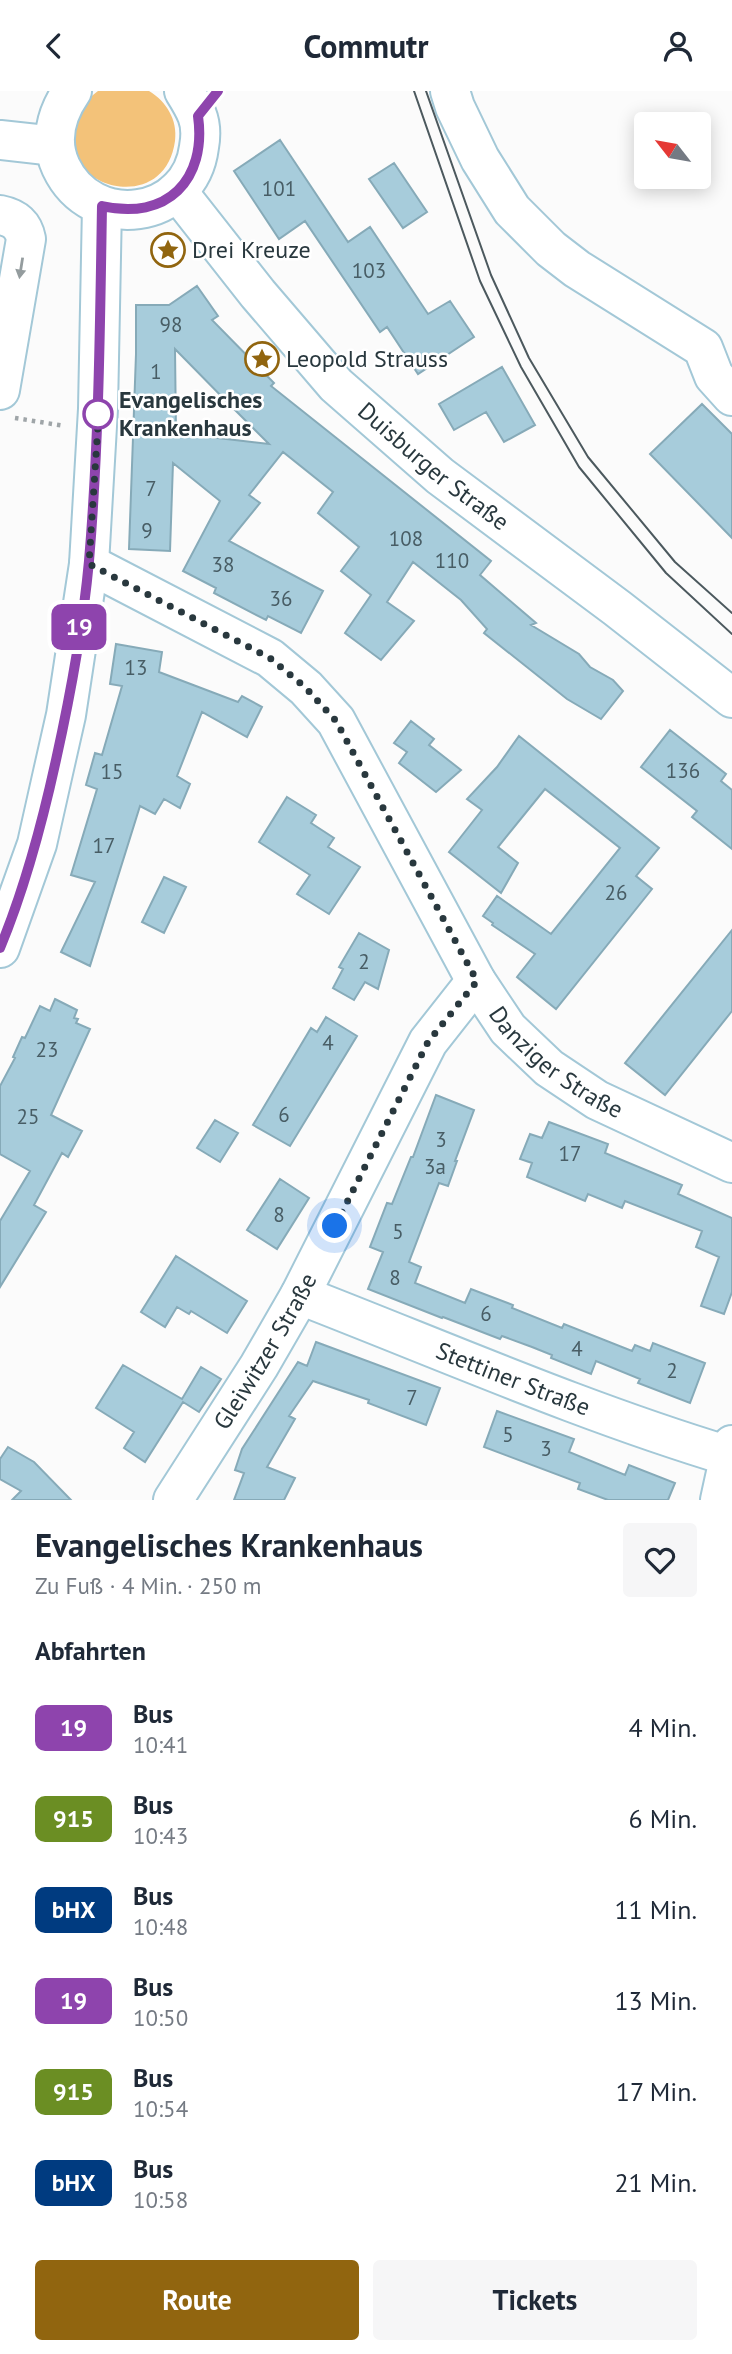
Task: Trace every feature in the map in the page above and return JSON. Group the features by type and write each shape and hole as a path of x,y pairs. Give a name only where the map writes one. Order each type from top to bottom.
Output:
{"street":[{"path":"72,91 62,105 56,125 55,146 66,176 82,194 102,206 134,210 150,207 177,191 190,175 198,156 201,136 200,99"},
{"path":"450,91 480,159 512,210 551,249 577,269 703,348 714,376 732,395"},
{"path":"0,140 55,146"},
{"name":"Duisburger Straße","path":"177,191 336,385 440,476 732,698"},
{"path":"0,948 37,844 66,715 89,564 97,431 102,206"},
{"path":"0,215 17,221 24,228 26,239 6,404"},
{"name":"Danziger Straße","path":"89,564 270,658 306,688 336,721 477,981 508,1029 549,1068 597,1100 732,1163"},
{"name":"Gleiwitzer Straße","path":"173,1500 259,1366 300,1294 428,1042 477,981"},
{"name":"Stettiner Straße","path":"300,1294 675,1440 730,1450"},
{"path":"720,1500 730,1450"}],"path":[{"path":"6,404 97,431"}],"shaded area":[{"path":"98,91 149,91 161,100 169,112 175,126 175,141 166,166 150,181 131,187 110,184 91,175 77,160 72,140 78,116 86,102"}],"building":[{"path":"280,140 348,242 370,227 428,314 450,301 474,337 418,374 387,327 380,332 305,221 279,239 234,171"},
{"path":"394,163 427,212 403,228 369,179"},
{"path":"197,286 218,316 212,320 274,383 271,386 491,561 480,575 536,623 531,625 579,654 590,667 613,680 623,691 601,719 567,699 484,633 487,629 461,600 413,562 387,602 414,621 381,660 345,633 371,595 341,571 359,547 318,513 333,492 283,452 249,495 260,503 229,541 323,591 301,633 268,616 266,620 214,593 216,588 183,571 220,501 173,463 170,551 129,549 136,305 169,305","holes":["175,349 269,444 176,433"]},
{"path":"502,367 535,425 504,442 486,412 454,430 439,404"},
{"path":"702,404 732,434 732,538 650,454"},
{"path":"116,644 162,652 159,672 238,702 242,696 262,707 247,737 202,712 177,776 190,784 180,808 164,799 155,814 140,806 90,966 61,952 95,882 71,875 97,789 86,785 95,753 102,755 122,686 110,684"},
{"path":"411,721 434,739 429,745 461,770 436,792 399,763 407,752 394,743"},
{"path":"670,730 726,774 721,781 732,790 732,849 692,817 697,811 641,767"},
{"path":"519,736 659,848 636,876 652,889 556,1009 517,977 535,954 483,916 497,896 551,934 620,848 545,789 498,847 518,863 501,893 449,852 482,810 467,799 497,767"},
{"path":"287,797 316,815 311,823 334,838 328,847 360,867 329,914 297,894 310,875 259,842"},
{"path":"164,877 186,887 164,933 142,922"},
{"path":"732,930 732,1011 665,1095 625,1063"},
{"path":"359,933 389,950 378,989 365,982 354,1000 333,988 343,969 339,967"},
{"path":"55,999 77,1010 74,1018 78,1019 76,1023 90,1029 51,1115 82,1131 68,1157 62,1153 34,1205 46,1212 0,1287 0,1221 30,1171 0,1154 0,1086 15,1058 13,1057 22,1037 25,1038 40,1006 50,1011"},
{"path":"326,1017 357,1036 290,1146 253,1125 311,1028 317,1032"},
{"path":"436,1095 474,1110 448,1186 439,1183 409,1262 421,1267 415,1283 465,1303 471,1289 562,1328 564,1324 632,1351 635,1345 650,1351 653,1343 705,1363 690,1403 638,1383 640,1379 596,1361 591,1374 532,1347 502,1336 500,1339 368,1289 383,1252 370,1247 387,1203 392,1204 413,1157"},
{"path":"215,1120 238,1133 220,1162 197,1148"},
{"path":"549,1122 608,1144 605,1153 682,1185 678,1194 732,1218 732,1292 724,1314 701,1306 719,1257 696,1247 702,1231 625,1201 622,1208 588,1194 585,1201 527,1177 532,1163 520,1159 530,1134 542,1138"},
{"path":"280,1179 309,1198 277,1249 247,1230"},
{"path":"176,1256 247,1301 227,1333 191,1311 189,1314 177,1307 165,1327 141,1312"},
{"path":"316,1342 440,1388 426,1425 368,1403 369,1400 313,1381 289,1416 295,1419 267,1467 295,1478 284,1500 234,1500 244,1473 235,1470 242,1449 298,1362 307,1366"},
{"path":"123,1365 182,1399 201,1367 221,1379 199,1412 183,1402 145,1462 124,1448 134,1432 96,1408"},
{"path":"497,1411 574,1439 569,1452 625,1475 629,1465 675,1483 668,1500 608,1500 578,1489 580,1483 484,1447"},
{"path":"8,1447 34,1462 71,1500 12,1500 21,1491 0,1479 0,1459"}],"tram line":[{"path":"414,91 480,281 521,367 579,467 666,573 732,634"},
{"path":"426,91 491,275 529,358 588,457 675,562 732,613"}],"bus line":[{"name":"19","path":"0,948 37,844 66,715 89,564 99,409 102,206 118,210 150,207 177,191 190,175 198,156 201,136 198,116 218,91"}],"place":[{"name":"Drei Kreuze","path":"168,250"},
{"name":"Leopold Strauss","path":"262,359"},
{"name":"Evangelisches Krankenhaus","path":"98,414"}],"route":[{"path":"98,414 99,409 89,564 270,658 306,688 336,721 477,981 428,1042 335,1226"}]}
